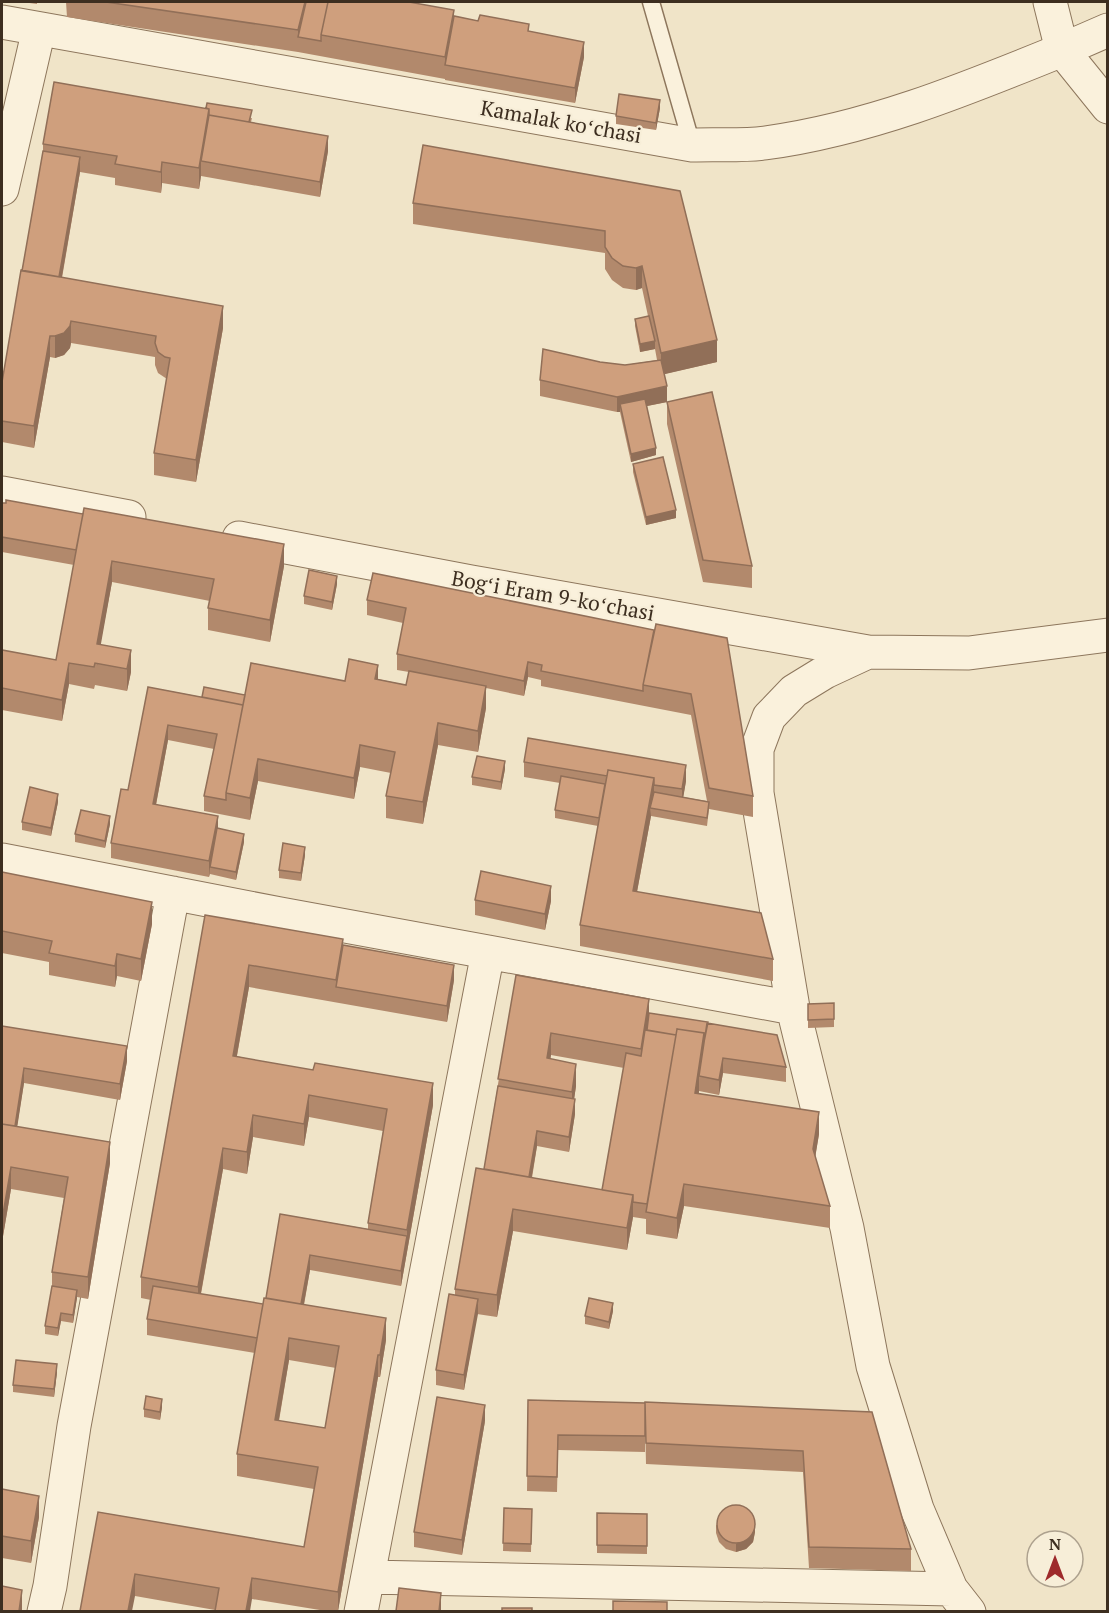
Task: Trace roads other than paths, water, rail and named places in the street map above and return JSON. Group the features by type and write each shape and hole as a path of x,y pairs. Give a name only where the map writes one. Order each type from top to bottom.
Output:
{"street":[{"path":"1050,2 1062,50 1107,107"},
{"name":"Kamalak koʻchasi","path":"2,22 692,145 764,143 845,128 918,105 1062,50 1107,30"},
{"path":"2,189 39,29"},
{"path":"2,493 154,522"},
{"name":"Bogʻi Eram 9-koʻchasi","path":"213,533 483,584 868,652 969,653 1107,635"},
{"path":"368,1577 960,1600 917,1509 873,1366 847,1228 793,1008 757,793 757,749 769,717 794,691 825,672 868,652"},
{"path":"2,860 793,1008"},
{"path":"44,1611 50,1586 74,1426 173,893"},
{"path":"361,1611 488,952"}],"lane":[{"path":"651,2 692,145"}]}
